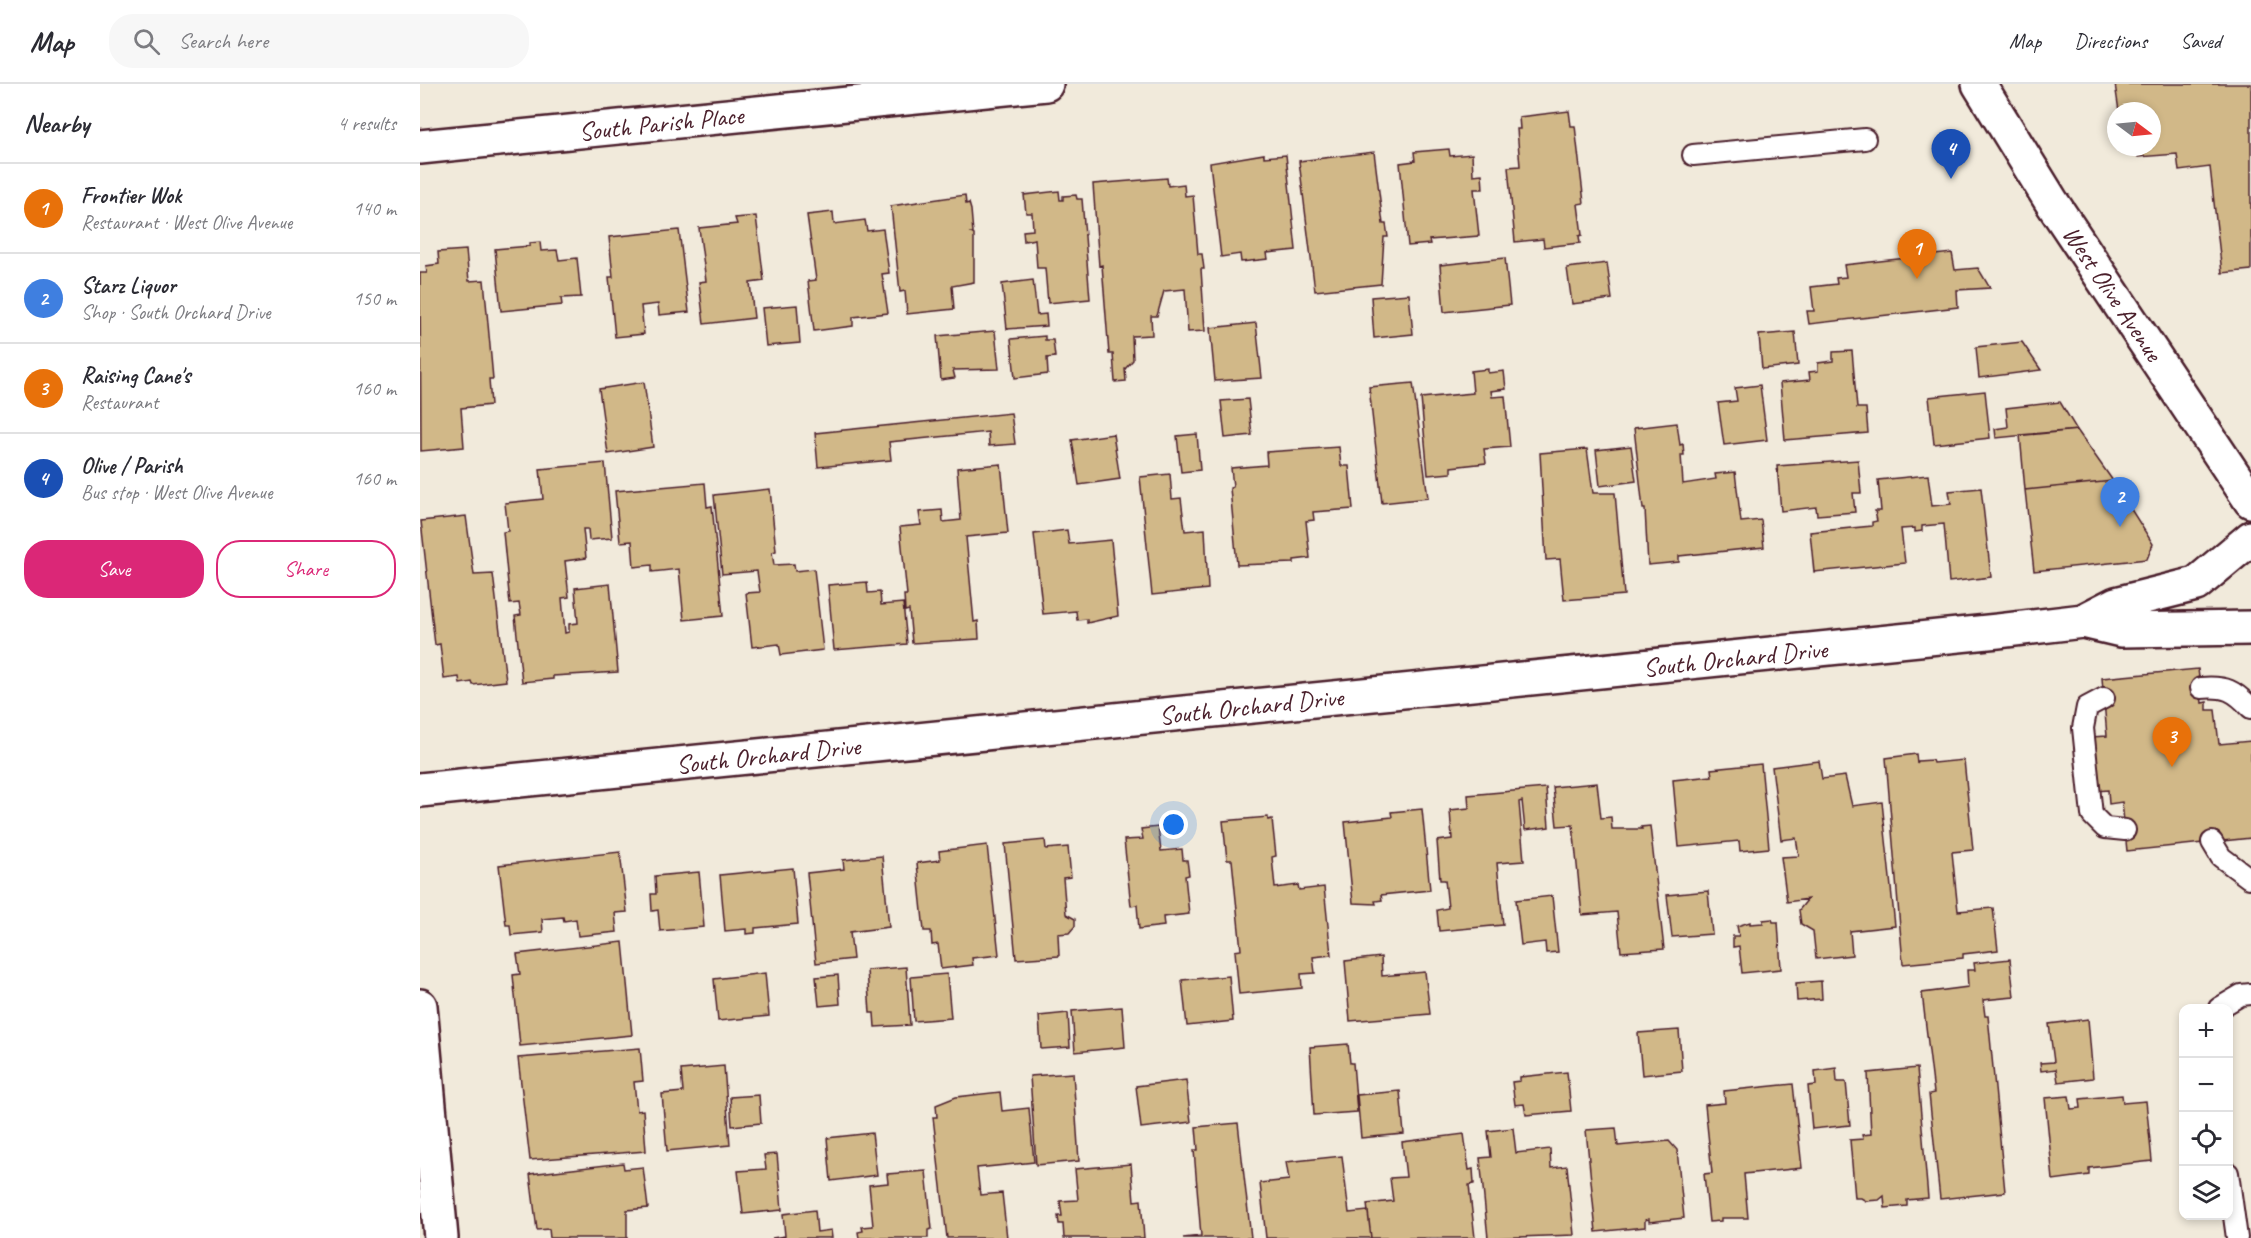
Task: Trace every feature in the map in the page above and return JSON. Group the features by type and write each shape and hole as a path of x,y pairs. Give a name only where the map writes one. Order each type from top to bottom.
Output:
{"street":[{"name":"South Parish Place","path":"420,147 1046,84"},
{"name":"West Olive Avenue","path":"1979,84 2051,201 2251,501"},
{"name":"South Orchard Drive","path":"2083,621 2116,604 2196,584 2251,538"},
{"name":"South Orchard Drive","path":"420,790 2083,621 2121,630 2251,628"},
{"path":"420,1006 441,1238"}],"lane":[{"path":"1693,155 1865,139"},
{"path":"2201,688 2221,687 2239,696 2251,708"},
{"path":"2104,698 2087,707 2083,728 2092,815 2105,828 2125,830"},
{"path":"2212,842 2222,857 2249,878"},
{"path":"2226,1004 2241,995 2251,994"},
{"path":"2233,1206 2237,1238"}],"building":[{"path":"2115,84 2251,84 2251,270 2222,273 2210,167 2179,171 2177,154 2161,155 2161,102 2118,102"},
{"path":"1569,111 1571,126 1575,126 1584,203 1578,204 1582,235 1579,236 1580,243 1544,247 1543,239 1515,242 1508,167 1520,166 1517,129 1520,129 1519,117"},
{"path":"1449,149 1450,156 1472,154 1473,175 1482,174 1483,189 1474,189 1479,236 1429,240 1430,244 1408,246 1400,163 1415,161 1414,152"},
{"path":"1374,152 1383,224 1386,224 1388,237 1384,237 1381,284 1315,291 1299,161"},
{"path":"1264,154 1264,157 1286,155 1296,250 1267,253 1268,259 1241,262 1240,254 1221,257 1210,163"},
{"path":"1167,178 1168,186 1184,184 1185,196 1193,195 1198,254 1202,254 1204,269 1201,269 1205,331 1188,332 1185,289 1164,291 1157,316 1151,316 1152,335 1132,336 1133,360 1125,369 1126,381 1115,382 1113,354 1109,354 1102,265 1099,266 1093,184"},
{"path":"1059,191 1060,200 1063,200 1063,196 1076,195 1077,199 1082,199 1090,299 1048,303 1045,268 1037,268 1035,239 1024,241 1023,231 1033,230 1032,213 1026,213 1024,195"},
{"path":"965,195 966,204 969,203 971,210 973,233 971,233 974,235 974,282 952,286 954,309 907,314 905,291 900,292 891,206"},
{"path":"833,212 834,224 865,220 867,231 883,229 889,273 882,274 888,313 853,317 853,326 814,331 808,281 816,280 807,215"},
{"path":"756,216 764,281 750,283 754,318 704,324 699,282 706,281 699,228 737,224 735,218"},
{"path":"679,230 689,312 659,315 658,304 641,306 644,334 615,337 609,277 613,277 609,237"},
{"path":"540,242 541,251 557,250 559,260 577,258 581,297 561,298 562,305 501,311 495,249 530,246 530,243"},
{"path":"466,250 469,281 484,280 493,379 489,379 491,405 461,408 464,447 421,451 420,273 427,273 426,266 439,264 438,252"},
{"path":"1952,253 1955,270 1978,268 1990,288 1957,290 1958,307 1809,324 1807,311 1814,311 1811,287 1837,284 1836,278 1846,277 1844,265"},
{"path":"1505,258 1510,305 1444,312 1440,265"},
{"path":"1607,263 1612,299 1572,304 1567,268"},
{"path":"1033,280 1037,315 1046,314 1047,326 1007,329 1002,284"},
{"path":"1409,294 1413,334 1374,338 1371,297"},
{"path":"797,305 800,343 766,346 762,308"},
{"path":"1256,323 1262,378 1215,381 1210,328"},
{"path":"995,331 999,369 953,370 955,378 941,380 937,336"},
{"path":"1795,332 1798,365 1762,369 1759,335"},
{"path":"1045,336 1045,340 1053,340 1055,357 1047,358 1048,374 1015,378 1011,339"},
{"path":"2022,342 2041,370 1979,378 1976,347"},
{"path":"1852,351 1857,408 1866,408 1868,433 1785,440 1780,383 1810,380 1809,372 1818,371 1818,363 1833,361 1833,352"},
{"path":"1488,369 1488,373 1504,371 1506,389 1491,391 1492,397 1505,396 1510,447 1484,449 1486,463 1451,467 1451,473 1428,475 1421,398 1473,393 1471,371"},
{"path":"644,382 653,447 608,454 599,389"},
{"path":"1413,383 1428,498 1382,503 1369,387"},
{"path":"1760,385 1767,440 1724,445 1718,403 1737,401 1735,388"},
{"path":"1985,391 1990,438 1934,444 1929,397"},
{"path":"1248,399 1252,435 1225,438 1221,401"},
{"path":"2060,402 2077,430 1996,438 1995,429 2008,427 2006,408"},
{"path":"1011,413 1015,444 989,446 988,432 889,442 891,460 818,467 815,433"},
{"path":"1677,423 1680,445 1683,444 1684,455 1681,455 1683,484 1716,479 1715,474 1735,472 1741,522 1761,520 1764,547 1679,556 1679,562 1648,565 1645,509 1643,509 1634,428"},
{"path":"2077,430 2113,481 2025,490 2020,435"},
{"path":"1113,434 1120,479 1079,485 1072,440"},
{"path":"1197,434 1200,470 1181,472 1177,436"},
{"path":"1631,446 1636,481 1600,486 1596,450"},
{"path":"1339,447 1341,466 1349,466 1353,509 1313,512 1314,520 1306,521 1310,558 1294,560 1294,563 1237,565 1230,488 1233,487 1231,468 1267,465 1266,452"},
{"path":"1587,449 1593,493 1615,493 1624,595 1564,600 1560,559 1546,560 1540,453"},
{"path":"1858,460 1861,493 1853,493 1855,512 1817,515 1816,507 1781,511 1777,466"},
{"path":"605,463 612,538 589,540 588,529 583,529 586,558 565,561 569,597 562,598 565,633 569,632 569,624 578,623 575,588 610,584 618,672 553,676 553,679 522,682 515,616 521,615 519,603 510,604 503,532 508,531 505,503 543,499 540,469"},
{"path":"1001,464 1008,533 966,537 974,622 978,621 979,639 912,643 909,610 905,611 904,595 907,595 900,527 921,525 919,512 942,510 943,522 961,520 957,468"},
{"path":"1170,474 1172,499 1181,498 1185,531 1205,529 1208,589 1152,595 1140,477"},
{"path":"1928,475 1932,506 1951,504 1949,491 1981,488 1991,577 1949,582 1944,524 1922,526 1922,531 1915,532 1915,528 1901,529 1905,563 1814,572 1810,532 1872,526 1872,522 1877,521 1875,511 1881,511 1878,480"},
{"path":"2113,481 2153,544 2147,559 2034,571 2025,490"},
{"path":"705,483 707,507 712,506 723,616 684,620 679,569 652,572 652,565 634,567 632,541 620,542 615,491"},
{"path":"770,489 776,551 772,552 774,565 794,564 795,571 814,569 823,650 781,655 779,644 752,647 746,593 760,592 757,571 722,574 714,495"},
{"path":"466,516 474,575 493,574 506,681 473,685 472,682 460,684 459,677 444,679 440,644 435,645 421,521"},
{"path":"1067,530 1069,544 1111,540 1118,616 1087,623 1087,619 1077,620 1076,611 1043,614 1034,534"},
{"path":"867,582 868,593 880,592 881,605 903,603 907,644 834,650 828,585"},
{"path":"2198,669 2202,703 2207,702 2207,710 2215,710 2219,744 2251,741 2251,838 2127,851 2122,802 2109,804 2108,790 2096,791 2091,737 2107,736 2102,678"},
{"path":"1916,754 1917,764 1918,761 1932,760 1933,763 1964,760 1973,850 1952,852 1958,911 1993,908 1998,950 1963,954 1963,958 1903,964 1886,758"},
{"path":"1819,761 1822,779 1845,776 1852,806 1882,802 1895,926 1850,931 1852,955 1816,959 1813,931 1801,924 1799,910 1808,899 1787,902 1781,857 1799,856 1796,838 1781,840 1772,767"},
{"path":"1761,764 1769,848 1740,851 1739,841 1679,847 1673,780 1712,776 1711,769"},
{"path":"1597,783 1601,818 1611,817 1612,829 1642,829 1641,827 1650,826 1664,949 1621,952 1617,912 1582,915 1573,825 1557,826 1553,787"},
{"path":"1546,788 1549,827 1525,830 1522,801 1519,802 1524,861 1497,863 1503,925 1439,931 1437,910 1448,908 1445,880 1440,880 1437,841 1452,839 1450,810 1469,808 1468,795"},
{"path":"1422,809 1430,890 1381,895 1382,900 1375,901 1376,904 1353,903 1345,822 1392,817 1391,812"},
{"path":"1268,817 1268,820 1272,819 1276,856 1272,857 1275,888 1298,885 1299,890 1324,887 1331,955 1313,957 1315,973 1301,974 1302,988 1239,994 1235,951 1241,950 1232,860 1227,860 1223,821"},
{"path":"1158,827 1161,851 1182,849 1183,860 1187,860 1189,875 1185,876 1189,914 1163,917 1164,926 1139,929 1137,905 1131,906 1124,840 1143,839 1141,829"},
{"path":"1045,840 1046,849 1068,847 1071,877 1063,878 1066,914 1075,919 1075,926 1069,933 1058,934 1059,956 1016,959 1005,844"},
{"path":"987,845 999,955 972,958 973,965 941,969 938,944 932,945 931,931 924,931 917,863 940,860 939,851"},
{"path":"620,852 627,912 615,913 617,932 578,936 576,919 564,921 563,917 542,919 543,932 511,935 510,925 506,925 499,865"},
{"path":"882,856 889,927 850,932 853,959 816,963 807,873 844,869 843,860"},
{"path":"793,868 798,924 755,928 755,933 746,934 746,929 725,931 720,875"},
{"path":"699,872 704,927 660,931 658,910 652,911 651,894 656,894 655,876"},
{"path":"1708,891 1712,934 1672,937 1667,895"},
{"path":"1552,896 1558,952 1546,953 1545,942 1521,945 1516,900"},
{"path":"1772,919 1773,922 1778,922 1781,969 1742,973 1739,946 1733,947 1733,936 1739,936 1737,926 1750,922 1750,924 1763,923 1763,920"},
{"path":"623,942 632,1035 520,1046 513,975 520,974 517,954"},
{"path":"1381,957 1382,976 1425,972 1430,1014 1350,1021 1345,961"},
{"path":"2010,959 2014,997 1983,1000 1985,1016 1988,1016 2005,1192 1940,1199 1929,1094 1934,1093 1922,993 1968,987 1967,970 1975,970 1974,963"},
{"path":"906,967 910,1025 875,1027 874,1013 870,1013 867,970"},
{"path":"765,973 769,1016 718,1021 714,979"},
{"path":"947,974 951,1018 914,1021 911,977"},
{"path":"838,975 840,1004 819,1006 816,977"},
{"path":"1229,976 1233,1021 1187,1026 1182,980"},
{"path":"1821,981 1822,999 1797,1001 1796,983"},
{"path":"1122,1007 1125,1047 1075,1052 1072,1011"},
{"path":"1068,1013 1070,1047 1041,1049 1039,1016"},
{"path":"2088,1019 2093,1078 2058,1082 2056,1069 2041,1071 2040,1063 2054,1062 2049,1024"},
{"path":"1679,1030 1682,1071 1642,1075 1638,1033"},
{"path":"1348,1044 1350,1063 1353,1063 1357,1112 1314,1115 1310,1047"},
{"path":"640,1048 643,1081 634,1082 637,1111 643,1110 646,1151 530,1160 518,1058"},
{"path":"724,1066 730,1145 667,1151 662,1094 683,1092 681,1070"},
{"path":"1836,1068 1837,1082 1846,1082 1850,1125 1812,1129 1808,1086 1816,1085 1815,1071"},
{"path":"1917,1068 1928,1198 1907,1200 1907,1206 1885,1208 1884,1196 1879,1200 1866,1201 1855,1198 1850,1140 1863,1139 1862,1135 1871,1134 1868,1073"},
{"path":"1567,1072 1571,1111 1526,1115 1524,1104 1515,1105 1512,1082 1520,1081 1520,1077"},
{"path":"1073,1073 1079,1161 1036,1165 1030,1076"},
{"path":"1186,1080 1191,1122 1141,1128 1136,1086"},
{"path":"1793,1084 1802,1168 1744,1174 1748,1218 1721,1218 1721,1221 1709,1222 1704,1174 1712,1173 1705,1105 1725,1103 1724,1091"},
{"path":"1400,1091 1404,1134 1361,1138 1357,1095"},
{"path":"1000,1092 1002,1111 1029,1108 1034,1162 977,1168 980,1195 1002,1193 1007,1238 947,1238 933,1117 937,1117 936,1105 956,1097"},
{"path":"759,1095 761,1123 732,1126 730,1097"},
{"path":"2122,1095 2123,1103 2146,1101 2152,1161 2089,1168 2089,1175 2053,1180 2045,1098 2069,1096 2071,1109 2081,1108 2080,1099"},
{"path":"1238,1123 1251,1238 1183,1238 1201,1236 1194,1150 1198,1150 1196,1127"},
{"path":"1513,1128 1516,1153 1550,1149 1551,1168 1567,1166 1574,1235 1488,1238 1480,1158 1491,1157 1488,1131"},
{"path":"1616,1128 1618,1146 1669,1141 1677,1150 1684,1218 1649,1222 1649,1219 1645,1220 1645,1227 1596,1232 1586,1130"},
{"path":"872,1133 877,1175 831,1181 827,1138"},
{"path":"1464,1134 1469,1170 1473,1169 1474,1184 1469,1185 1475,1238 1371,1238 1367,1204 1393,1201 1390,1178 1406,1177 1402,1142"},
{"path":"777,1154 782,1210 743,1214 738,1171 766,1169 764,1155"},
{"path":"1342,1156 1349,1213 1368,1211 1371,1238 1266,1238 1260,1183 1289,1180 1286,1162"},
{"path":"623,1163 624,1169 643,1167 648,1208 627,1210 627,1238 550,1238 549,1229 537,1230 530,1174"},
{"path":"1131,1164 1134,1201 1141,1200 1144,1238 1064,1238 1063,1224 1059,1224 1058,1216 1062,1216 1060,1201 1078,1200 1075,1169"},
{"path":"926,1171 932,1229 928,1230 928,1238 859,1238 858,1232 863,1231 862,1227 873,1226 869,1185 888,1183 887,1174"},
{"path":"815,1210 817,1232 831,1230 832,1238 772,1238 785,1236 783,1214"}],"place":[{"name":"Olive / Parish","path":"1951,179"},
{"name":"Frontier Wok","path":"1917,279"},
{"name":"Starz Liquor","path":"2120,527"},
{"name":"Raising Cane's","path":"2172,767"}]}
